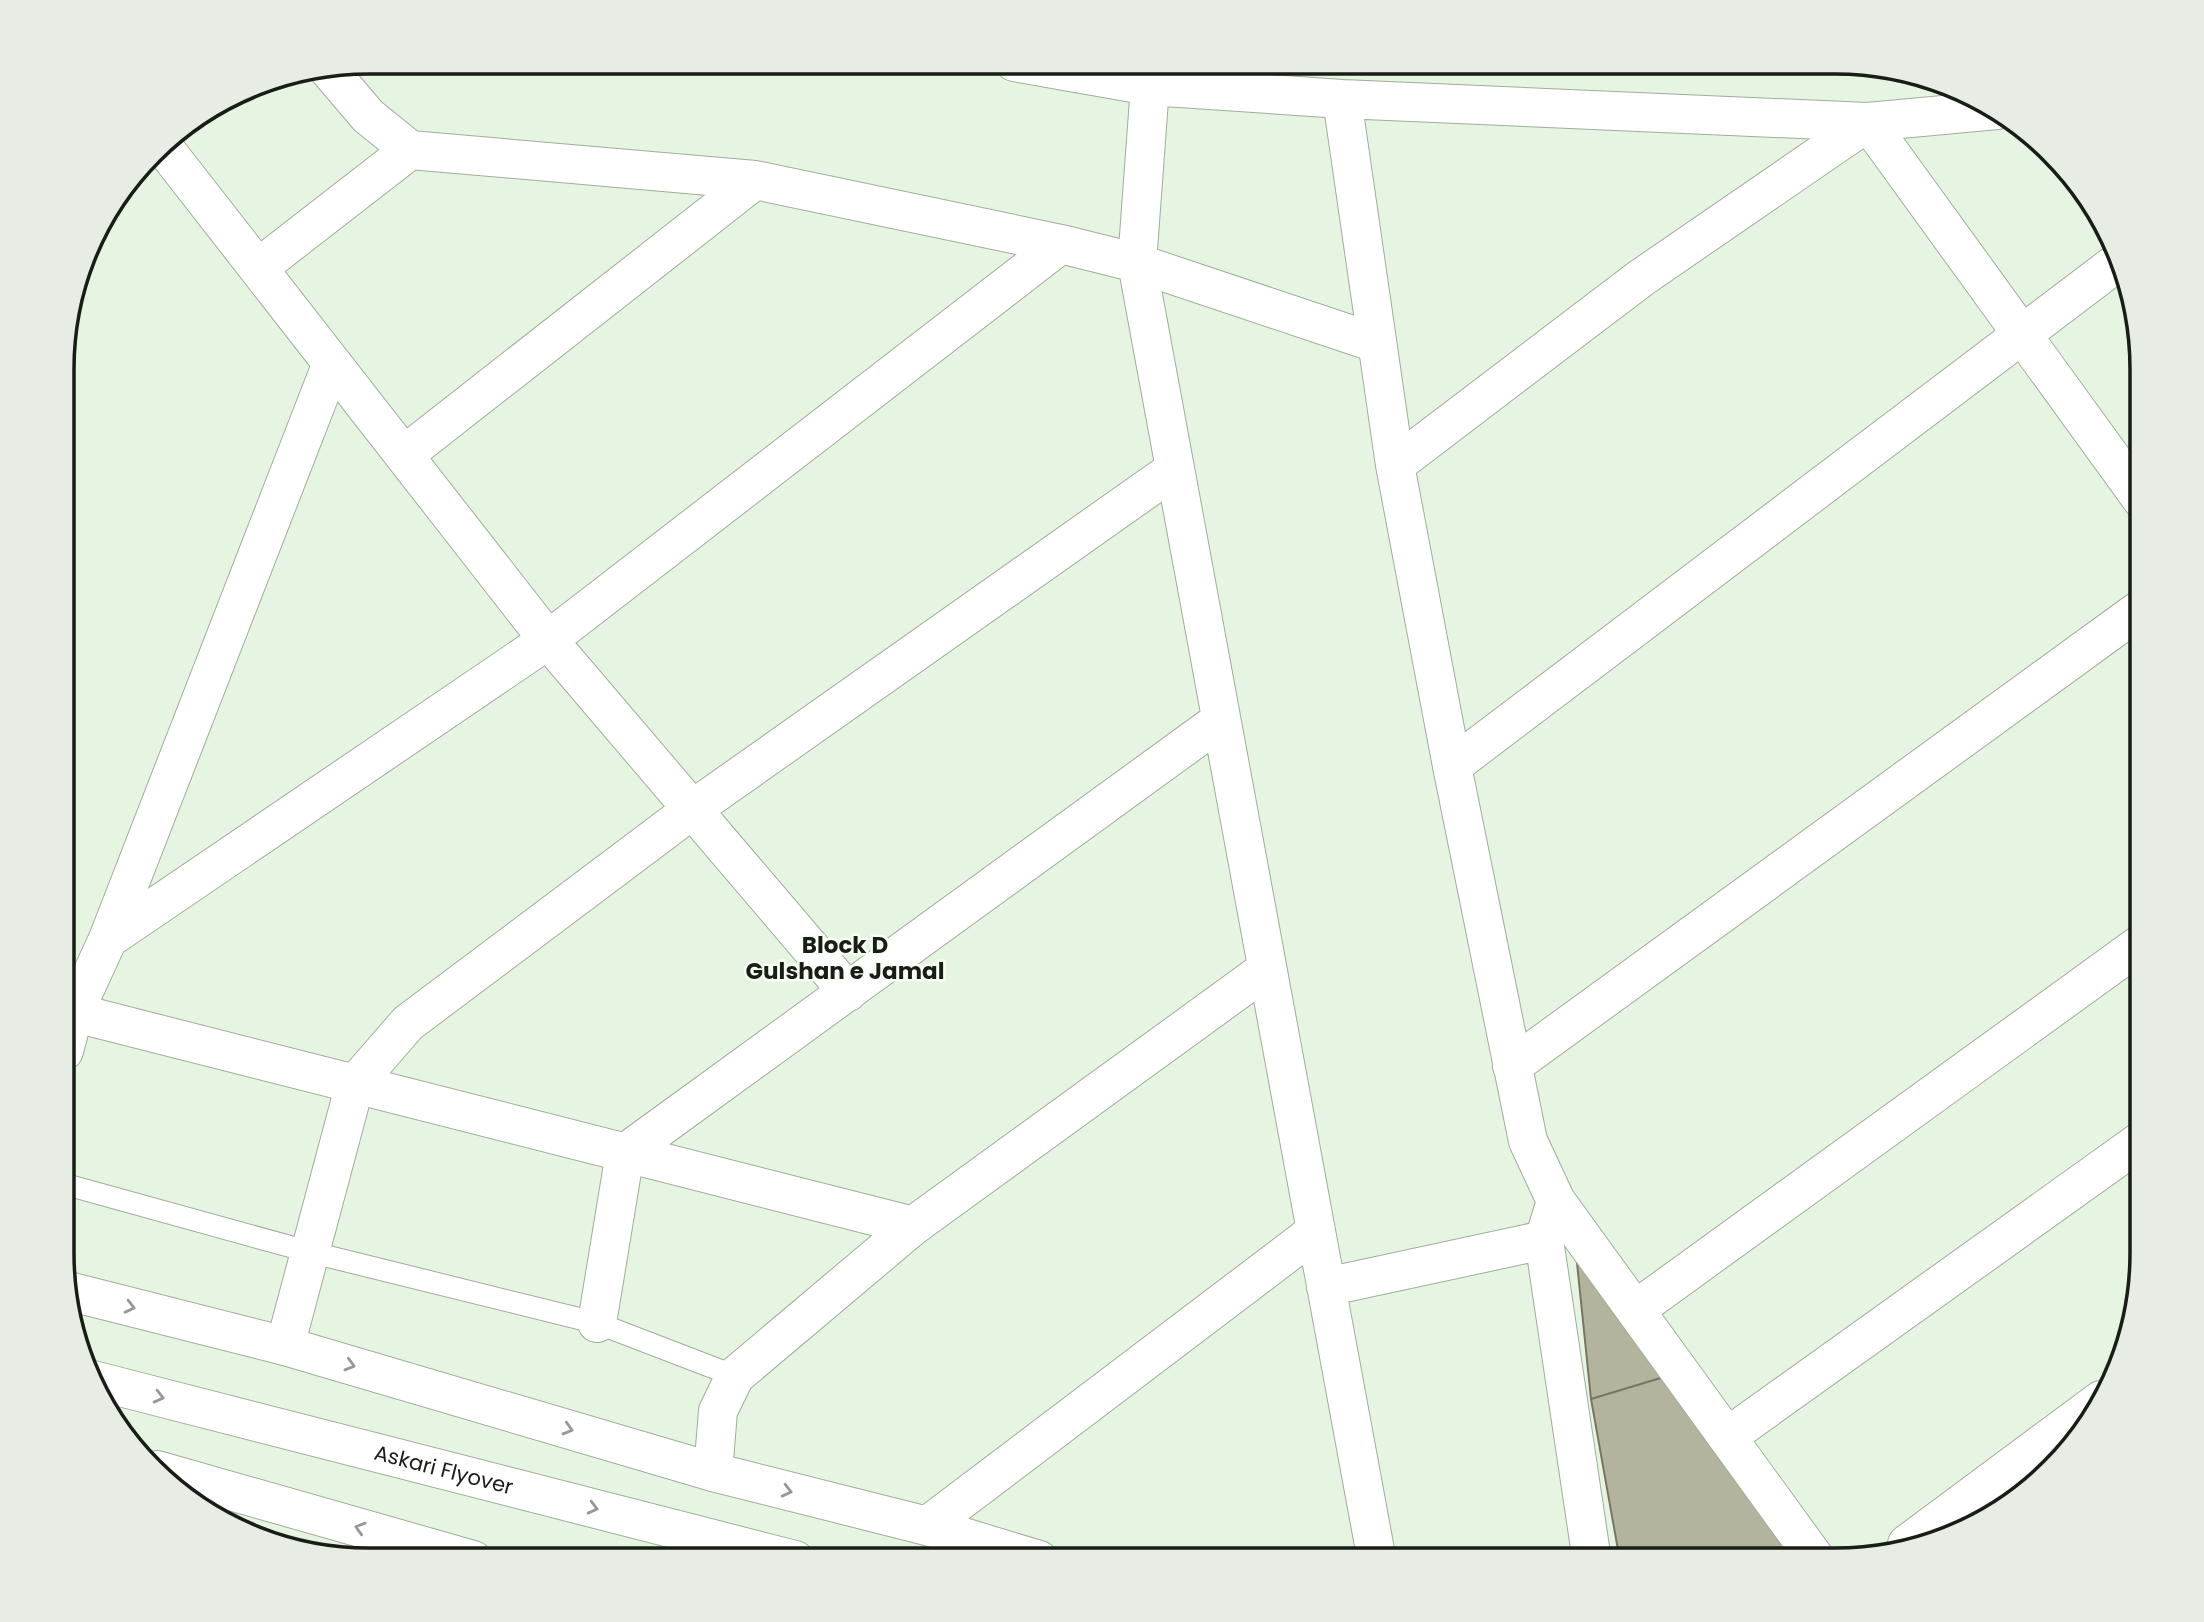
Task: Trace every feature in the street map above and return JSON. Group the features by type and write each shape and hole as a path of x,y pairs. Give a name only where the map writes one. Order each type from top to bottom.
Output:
{"street":[{"path":"1082,74 1150,86 1342,99 1868,122 1980,112"},
{"path":"334,76 368,116 410,150 755,180 1061,244 1138,263 1376,343"},
{"path":"1150,86 1138,263 1375,1548"},
{"path":"1342,99 1395,465 1451,766 1528,1141 1556,1201 1808,1548"},
{"path":"1868,122 2130,483"},
{"path":"1395,465 1641,278 1868,122"},
{"path":"258,268 410,150"},
{"path":"168,153 548,640 848,992"},
{"path":"404,455 755,180"},
{"path":"107,939 548,640 1061,244"},
{"path":"1451,766 2112,266"},
{"path":"74,1002 107,939 332,363"},
{"path":"285,1346 355,1084 408,1023 693,809 1175,470"},
{"path":"1512,1066 2130,617"},
{"path":"597,1323 625,1153 1221,720"},
{"path":"1635,1310 2130,952"},
{"path":"713,1472 718,1411 735,1376 913,1226 1267,969"},
{"path":"74,1013 913,1226"},
{"path":"1727,1437 2130,1149"},
{"path":"1556,1201 1544,1240 1590,1548"},
{"path":"927,1526 1315,1232"},
{"path":"1326,1287 1544,1240"},
{"path":"76,1293 285,1346 713,1472 927,1526 999,1548"},
{"name":"Askari Flyover","path":"103,1383 748,1548"},
{"path":"1917,1537 2084,1413"},
{"path":"172,1473 431,1548"}],"lane":[{"path":"74,1187 310,1252 597,1323 735,1376"}],"building":[{"path":"1576,1253 1664,1377 1591,1399"},
{"path":"1664,1377 1788,1548 1618,1548 1591,1399"}],"district":[{"name":"Block D Gulshan e Jamal","path":"845,958"}]}
